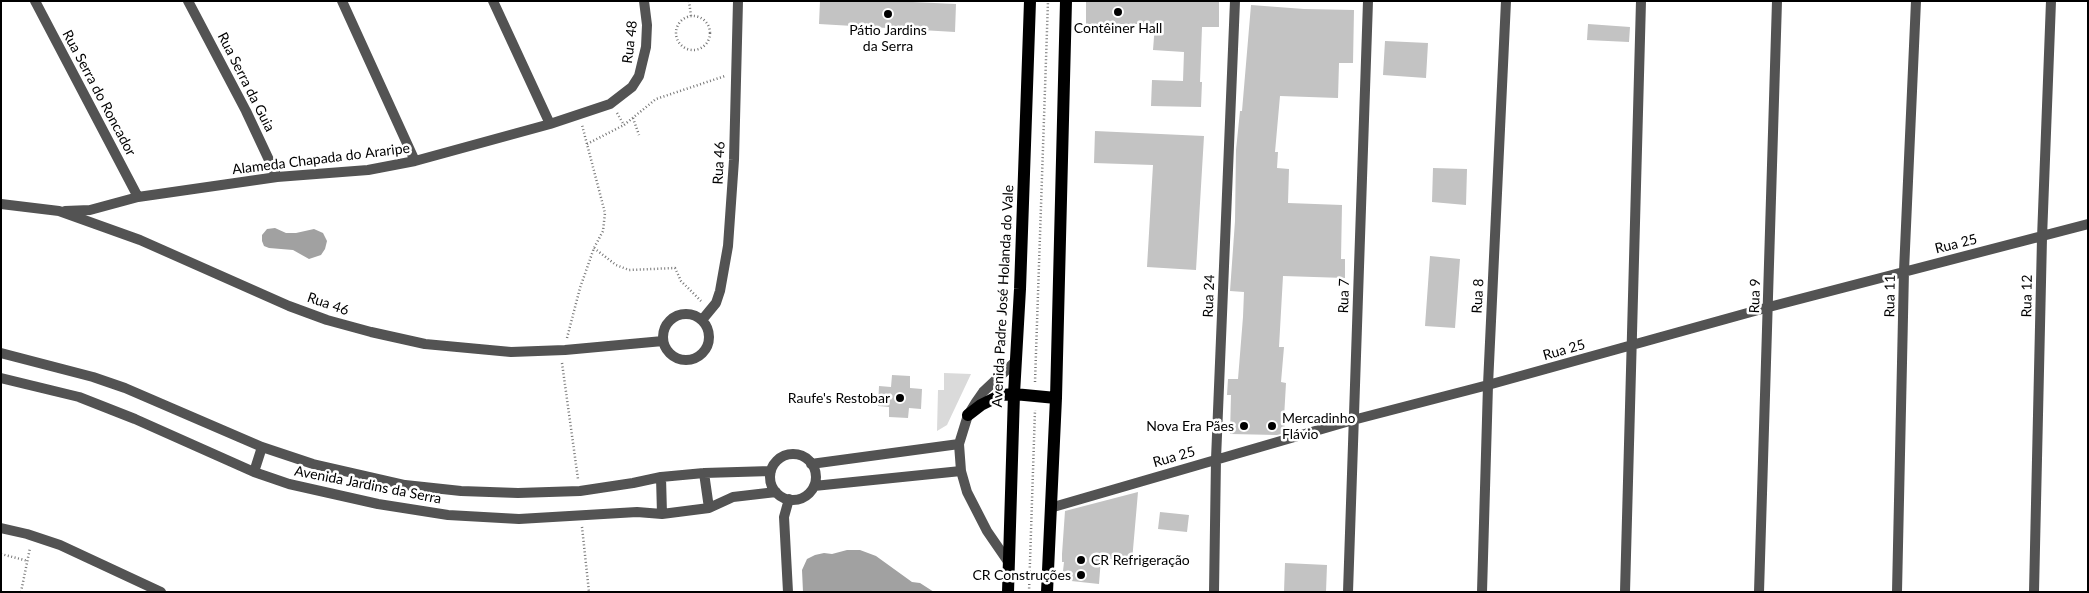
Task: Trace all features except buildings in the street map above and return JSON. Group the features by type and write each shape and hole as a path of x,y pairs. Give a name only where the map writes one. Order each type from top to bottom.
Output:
{"main road":[{"name":"Avenida Padre José Holanda do Vale","path":"1008,592 1030,1"},
{"path":"1047,592 1056,398 1066,1"},
{"path":"968,415 990,399 1001,395 1035,395 1056,398"}],"street":[{"name":"Rua Serra do Roncador","path":"35,1 138,197"},
{"name":"Rua Serra da Guia","path":"188,1 246,111 277,176"},
{"path":"342,1 415,161"},
{"path":"493,1 550,124"},
{"name":"Rua 48","path":"610,104 632,87 639,76 646,47 647,11 644,1"},
{"name":"Rua 46","path":"702,320 711,311 720,291 728,246 738,1"},
{"name":"Rua 24","path":"1214,592 1216,459 1234,1"},
{"name":"Rua 7","path":"1348,592 1368,1"},
{"name":"Rua 8","path":"1482,592 1488,385 1506,1"},
{"path":"1625,592 1630,346 1641,1"},
{"name":"Rua 9","path":"1759,592 1777,1"},
{"name":"Rua 11","path":"1897,592 1904,271 1916,1"},
{"name":"Rua 12","path":"2034,592 2042,238 2051,1"},
{"name":"Alameda Chapada do Araripe","path":"59,211 90,210 138,197 277,176 368,170 415,161 550,124 610,104"},
{"name":"Rua 46","path":"1,204 59,211 175,255 289,306 327,320 425,344 511,352 564,350 662,340"},
{"name":"Rua 25","path":"1050,508 1353,420 1488,385 1769,306 2042,238 2088,224"},
{"path":"676,315 692,315 702,320 706,326 709,338 704,352 698,357 683,360 676,358 665,348 662,340 665,326 676,315"},
{"name":"Avenida Jardins da Serra","path":"1,353 84,374 125,388 262,447 313,464 405,485 461,491 518,494 580,491 661,477 704,473 771,471"},
{"path":"1009,563 976,512 961,471 959,444 968,415 983,392 1016,361"},
{"name":"Avenida Jardins da Serra","path":"1,378 79,398 135,419 254,472 289,484 378,504 448,515 519,518 637,512 662,514 708,508 733,497 776,492"},
{"path":"812,464 959,444"},
{"path":"254,472 262,447"},
{"path":"793,454 806,458 812,464 816,478 814,486 804,497 789,499 776,492 770,478 771,471 779,459 793,454"},
{"path":"814,486 961,471"},
{"path":"704,473 708,508"},
{"path":"661,477 662,514"},
{"path":"788,592 784,517 789,499"},
{"path":"1,528 27,534 60,546 160,592"}],"path":[{"path":"689,1 691,16"},
{"path":"1029,592 1048,1"},
{"path":"691,16 702,18 710,32 710,37 704,46 693,50 682,46 676,37 678,25 681,21 691,16"},
{"path":"587,144 624,125 656,99 736,72"},
{"path":"610,104 624,125"},
{"path":"579,114 605,213 603,231 594,248 578,296 561,365 580,491"},
{"path":"633,118 639,135"},
{"path":"594,248 616,265 629,270 675,268 681,281 711,311"},
{"path":"581,516 589,592"},
{"path":"21,592 20,588 31,550 27,534"},
{"path":"1,554 28,561"}],"shaded area":[{"path":"275,228 286,233 314,229 323,233 327,241 325,249 321,255 309,259 293,250 264,246 262,235 267,229"},
{"path":"944,373 971,374 947,425 937,431 938,390 944,390"},
{"path":"847,550 860,550 876,556 912,582 920,583 934,592 803,592 802,570 807,559 815,555 832,554"}],"place":[{"name":"Contêiner Hall","path":"1118,12"},
{"name":"Pátio Jardins da Serra","path":"888,14"},
{"name":"Raufe's Restobar","path":"900,398"},
{"name":"Nova Era Pães","path":"1244,426"},
{"name":"Mercadinho Flávio","path":"1272,426"},
{"name":"CR Refrigeração","path":"1081,560"},
{"name":"CR Construções","path":"1081,575"}]}
